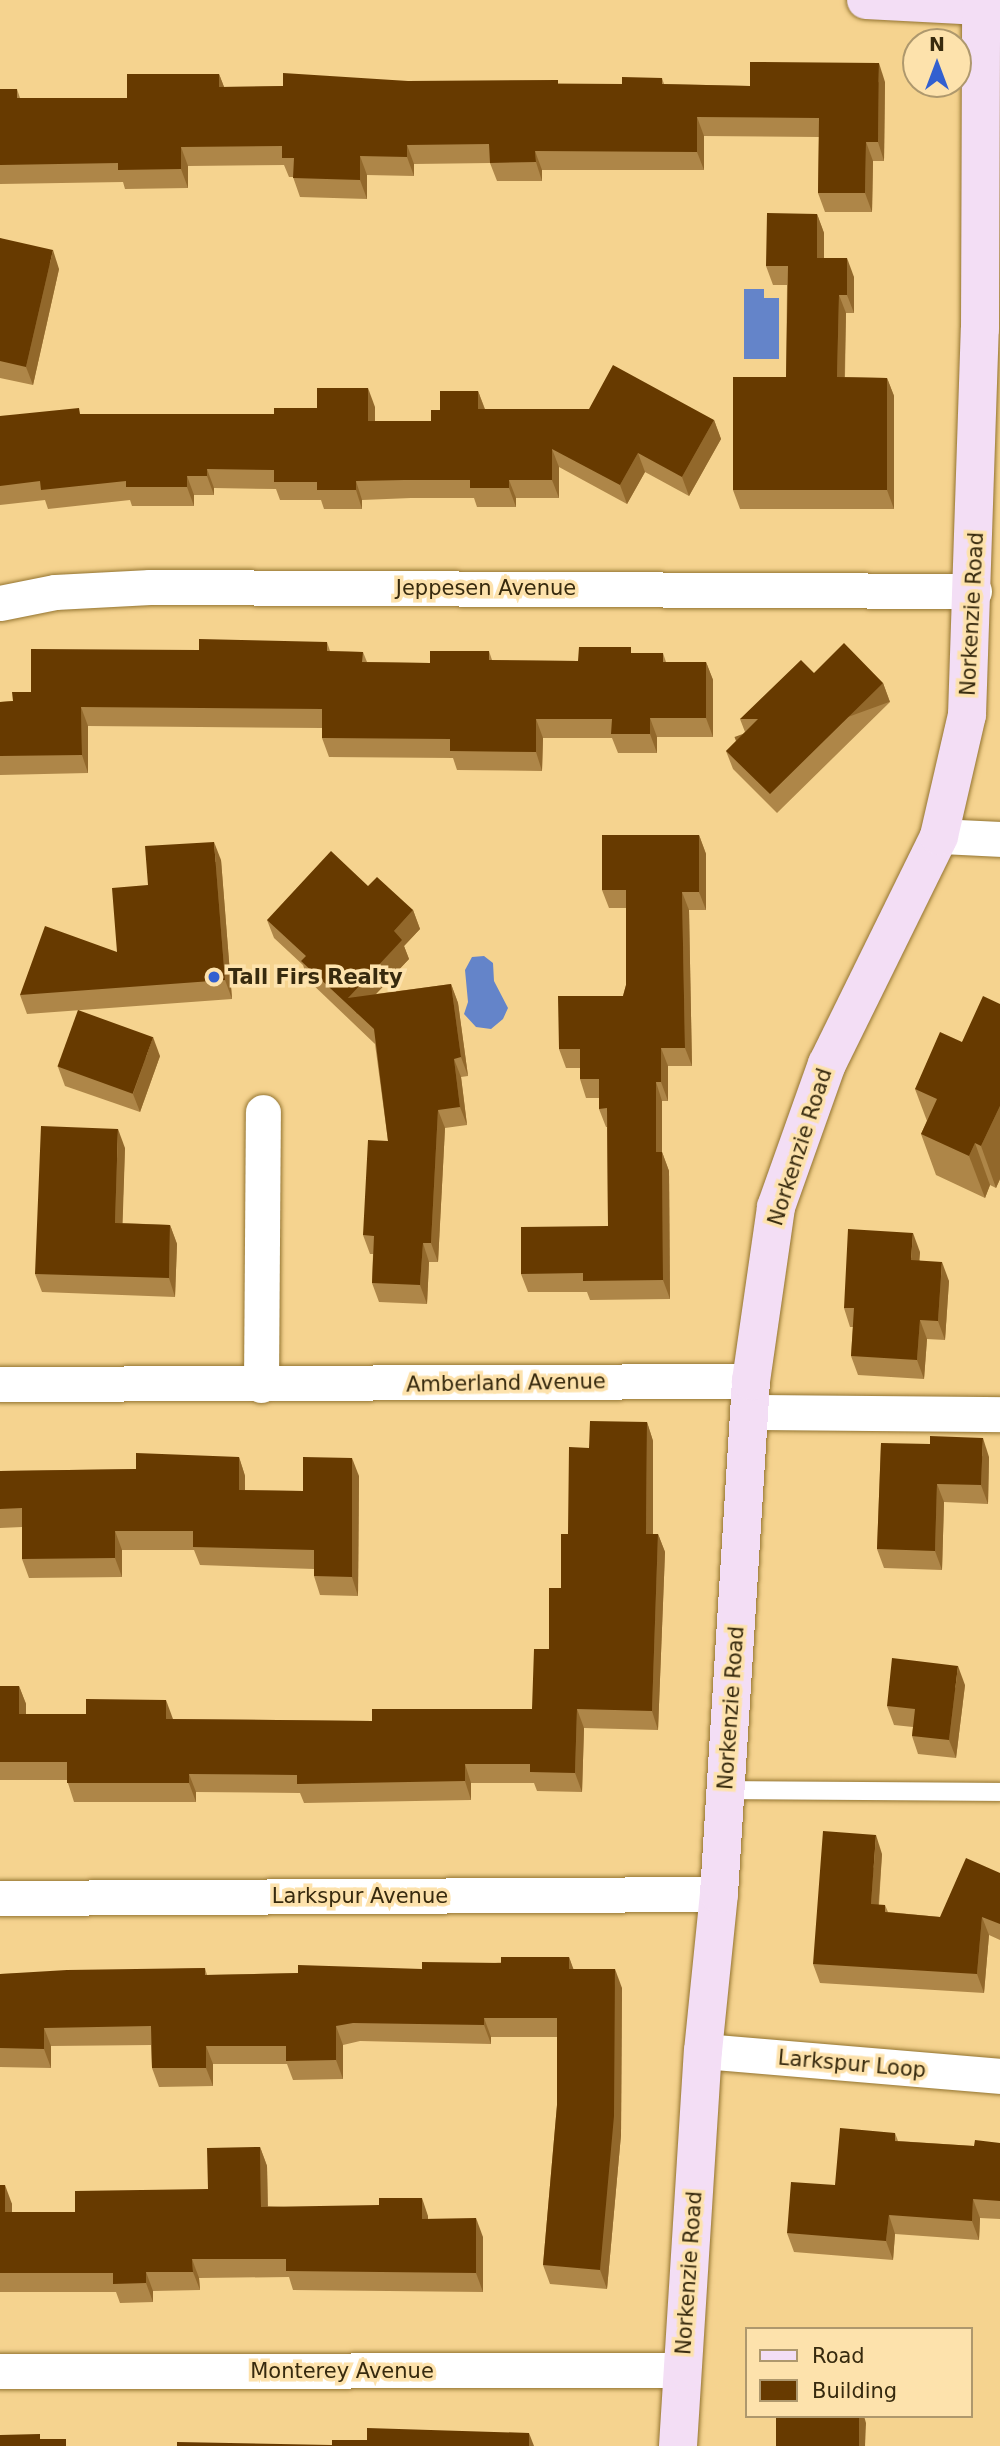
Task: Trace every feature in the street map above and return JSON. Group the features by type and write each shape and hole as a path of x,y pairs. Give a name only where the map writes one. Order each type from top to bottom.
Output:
{"street":[{"path":"866,0 981,3"},
{"name":"Norkenzie Road","path":"678,2446 703,2052 719,1894 750,1396 776,1208 827,1064 939,836 967,715 974,591 981,3"},
{"name":"Jeppesen Avenue","path":"0,603 55,592 150,587 974,591"},
{"path":"939,836 1000,839"},
{"path":"261,1385 263,1112"},
{"name":"Amberland Avenue","path":"0,1384 261,1385 750,1396 1000,1413"},
{"name":"Larkspur Avenue","path":"0,1898 719,1894"},
{"name":"Larkspur Loop","path":"703,2052 1000,2076"},
{"name":"Monterey Avenue","path":"0,2371 683,2370"}],"lane":[{"path":"726,1790 1000,1792"}],"water":[{"path":"744,289 764,289 764,298 779,298 779,359 744,359"},
{"path":"484,956 493,963 494,981 508,1008 503,1019 491,1029 476,1027 464,1014 468,1002 465,970 472,957"}],"building":[{"path":"750,62 879,63 878,142 866,142 865,193 818,193 819,118 697,117 697,152 535,151 536,162 490,163 489,144 407,145 407,157 360,156 360,180 293,178 294,158 282,158 282,146 181,147 181,169 118,170 118,163 0,165 0,89 17,89 17,98 127,98 127,74 219,74 219,87 283,86 283,73 408,81 558,80 558,84 622,84 622,77 662,78 662,84 750,86"},
{"path":"767,213 817,214 817,258 847,258 847,295 839,295 837,377 887,378 887,490 733,490 733,377 786,377 788,266 766,266"},
{"path":"0,238 53,250 26,367 0,361"},
{"path":"613,365 714,420 682,477 638,453 620,485 552,449 552,480 509,480 509,488 470,488 470,480 404,480 356,481 356,490 317,490 317,482 274,482 274,470 207,469 207,476 187,476 187,487 126,487 126,481 41,490 40,481 0,486 0,416 79,408 80,414 274,414 274,408 317,408 317,388 368,388 368,421 431,421 431,410 440,410 440,391 478,391 478,409 589,409"},
{"path":"199,639 327,642 327,651 363,652 362,662 430,663 430,651 489,651 489,660 578,661 579,647 631,647 631,653 663,653 663,662 706,662 706,718 650,718 650,734 611,734 612,719 536,719 536,752 450,751 450,739 322,738 322,709 81,707 82,755 0,756 0,702 13,701 12,692 31,692 31,649 199,650"},
{"path":"844,643 883,683 770,794 726,751 758,719 740,719 801,660 814,673"},
{"path":"602,835 699,835 699,892 682,892 685,1048 661,1048 661,1082 656,1082 656,1152 662,1152 663,1280 583,1281 583,1273 521,1274 521,1227 608,1226 607,1108 599,1109 599,1079 580,1079 580,1049 559,1049 558,996 623,996 626,985 626,890 602,890"},
{"path":"214,842 225,980 20,995 45,926 117,952 112,888 148,885 145,846"},
{"path":"331,851 368,886 377,877 413,910 394,931 402,940 348,998 451,984 461,1057 454,1059 460,1107 438,1110 431,1243 423,1243 420,1285 372,1283 374,1236 363,1235 368,1140 388,1141 374,1029 301,961 306,956 267,920"},
{"path":"983,996 1000,1004 1000,1106 981,1146 975,1143 969,1156 921,1134 937,1099 915,1089 940,1032 962,1042"},
{"path":"78,1010 153,1037 133,1094 57,1066"},
{"path":"41,1126 118,1129 115,1223 170,1225 169,1278 35,1274"},
{"path":"848,1229 913,1233 911,1260 942,1262 938,1321 920,1320 917,1360 851,1356 854,1308 844,1308"},
{"path":"590,1421 647,1422 646,1534 658,1534 652,1711 577,1709 575,1773 530,1772 530,1764 465,1764 465,1781 297,1784 297,1775 189,1774 189,1783 67,1783 67,1762 0,1762 0,1686 19,1686 19,1714 86,1714 86,1699 166,1700 166,1719 372,1721 372,1709 532,1709 534,1649 549,1649 549,1588 561,1588 561,1534 568,1534 569,1447 589,1448"},
{"path":"930,1436 983,1438 981,1485 937,1484 935,1551 877,1549 881,1443 930,1444"},
{"path":"136,1453 239,1457 239,1490 303,1491 303,1457 352,1458 352,1577 314,1576 314,1550 193,1547 193,1531 115,1531 115,1558 22,1559 22,1508 0,1509 0,1471 136,1469"},
{"path":"892,1658 958,1666 949,1740 912,1736 915,1709 887,1706"},
{"path":"823,1831 876,1835 871,1904 885,1905 885,1912 940,1917 966,1858 1000,1873 1000,1924 982,1917 977,1974 813,1964"},
{"path":"501,1957 569,1957 569,1969 615,1969 614,2116 600,2270 543,2265 557,2105 557,2018 484,2018 484,2025 353,2023 336,2026 336,2060 286,2061 286,2046 206,2046 206,2068 152,2068 151,2026 44,2028 44,2049 0,2048 0,1974 205,1968 205,1975 298,1973 298,1965 422,1969 422,1962 501,1963"},
{"path":"840,2128 895,2133 895,2141 974,2146 975,2140 1000,2143 1000,2201 973,2199 972,2221 889,2215 886,2241 787,2233 791,2182 835,2185"},
{"path":"260,2147 261,2207 379,2205 379,2198 422,2198 422,2219 476,2218 476,2273 286,2271 286,2259 192,2259 193,2272 146,2272 146,2283 113,2284 113,2273 0,2273 0,2185 5,2185 5,2212 75,2212 75,2191 208,2189 207,2148"},
{"path":"776,2418 859,2418 859,2446 776,2446"},
{"path":"367,2428 529,2433 529,2446 177,2446 177,2442 332,2445 332,2440 367,2440"},
{"path":"40,2434 40,2439 66,2439 66,2446 0,2446 0,2435"}],"place":[{"name":"Tall Firs Realty","path":"214,977"}]}
